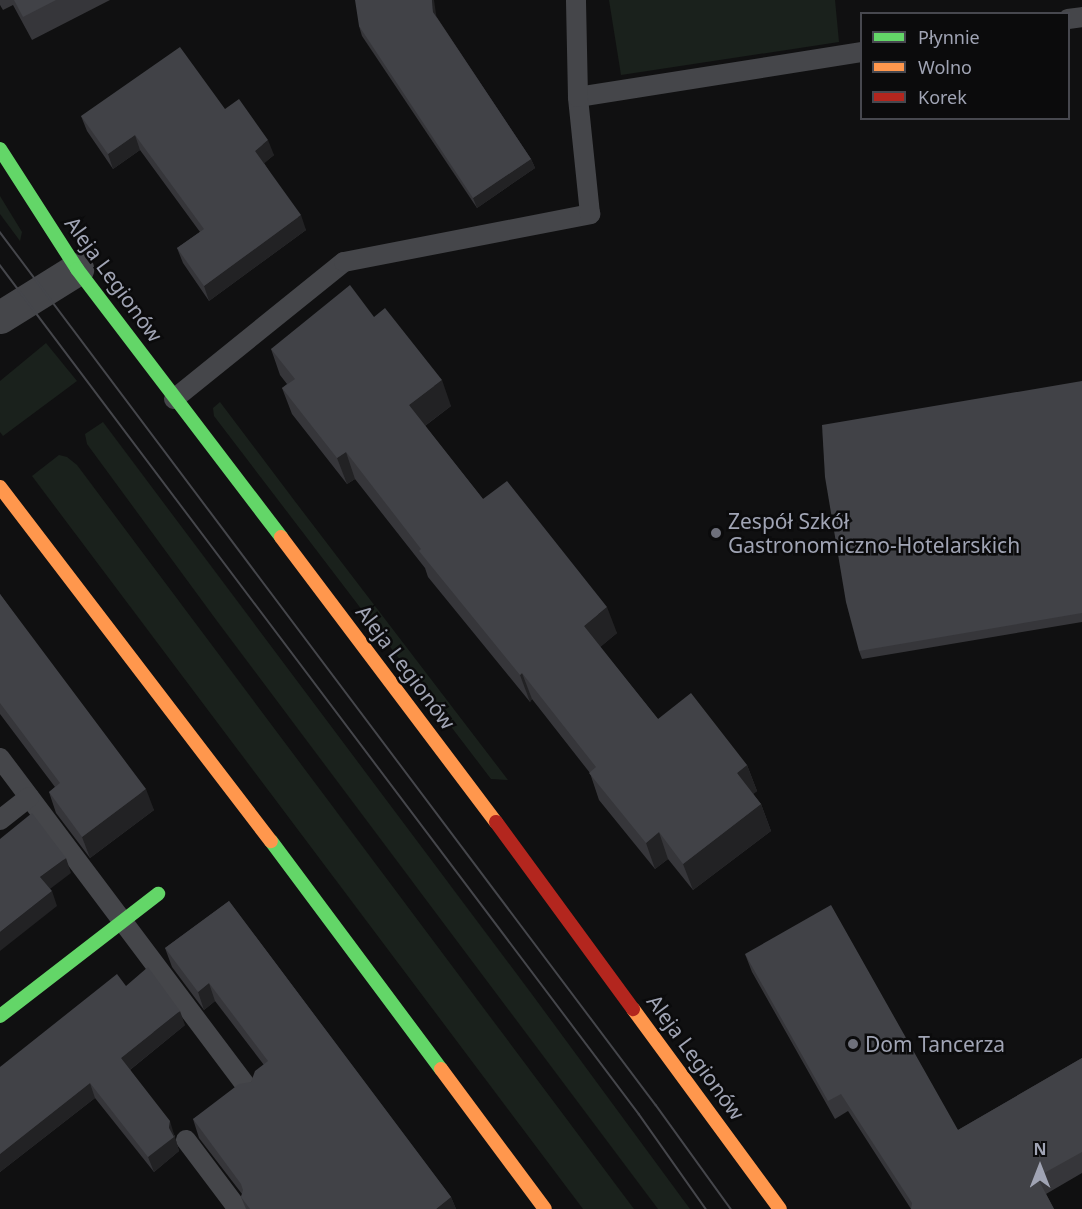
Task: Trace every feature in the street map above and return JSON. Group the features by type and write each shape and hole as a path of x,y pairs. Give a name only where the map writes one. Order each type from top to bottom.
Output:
{"main road":[{"name":"Aleja Legionów","path":"0,149 77,269 450,759 780,1209"},
{"path":"0,487 243,802 544,1209"},
{"path":"0,1016 158,894"}],"street":[{"path":"0,317 77,269"}],"lane":[{"path":"174,399 344,262 590,214 578,97 576,0"},
{"path":"578,97 860,52"},
{"path":"0,758 250,1091"},
{"path":"0,820 29,797"},
{"path":"186,1140 238,1209"}],"shaded area":[{"path":"609,0 835,0 839,42 621,75"},
{"path":"0,196 22,232 20,241 0,214"},
{"path":"46,343 77,381 3,436 0,432 0,381"},
{"path":"220,402 508,780 491,779 214,416 213,408"},
{"path":"103,422 690,1209 658,1209 217,621 87,444 85,434"},
{"path":"59,455 67,457 77,465 634,1209 583,1209 32,476"}],"building":[{"path":"14,0 56,0 23,17"},
{"path":"355,0 432,0 433,12 531,159 473,198 359,26"},
{"path":"180,47 225,109 239,99 268,140 255,151 301,215 204,286 177,248 204,229 135,135 108,154 81,116"},
{"path":"350,285 374,317 385,308 442,380 409,405 483,499 507,481 607,607 584,626 658,719 691,693 747,765 737,773 761,804 683,864 659,832 646,843 589,773 596,767 522,673 520,675 419,551 421,549 346,452 337,458 282,388 295,379 271,349"},
{"path":"1082,381 1082,613 859,651 846,602 825,477 822,425"},
{"path":"0,594 146,789 82,837 49,792 60,783 0,703"},
{"path":"32,813 66,858 40,877 52,891 0,932 0,839"},
{"path":"229,901 451,1197 436,1209 250,1209 241,1197 243,1190 241,1184 193,1119 239,1084 251,1082 255,1071 268,1061 209,983 198,992 165,948"},
{"path":"831,905 958,1130 1082,1058 1082,1152 1037,1177 1054,1209 911,1209 912,1203 841,1094 828,1101 745,954"},
{"path":"148,967 180,1011 121,1058 170,1121 169,1128 174,1137 148,1157 90,1083 0,1154 0,1067 117,974 126,986"}],"tram line":[{"path":"0,232 656,1105 731,1209"},
{"path":"0,265 639,1114 706,1209"}],"traffic: fast":[{"path":"0,149 77,269 281,537"},
{"path":"271,841 441,1069"},
{"path":"0,1016 158,894"}],"traffic: slow":[{"path":"0,487 271,841"},
{"path":"281,537 496,822"},
{"path":"633,1009 780,1209"},
{"path":"441,1069 545,1209"}],"traffic: jam":[{"path":"496,822 633,1009"}],"place":[{"name":"Zespół Szkół Gastronomiczno-Hotelarskich","path":"716,533"},
{"name":"Dom Tancerza","path":"853,1044"}]}
